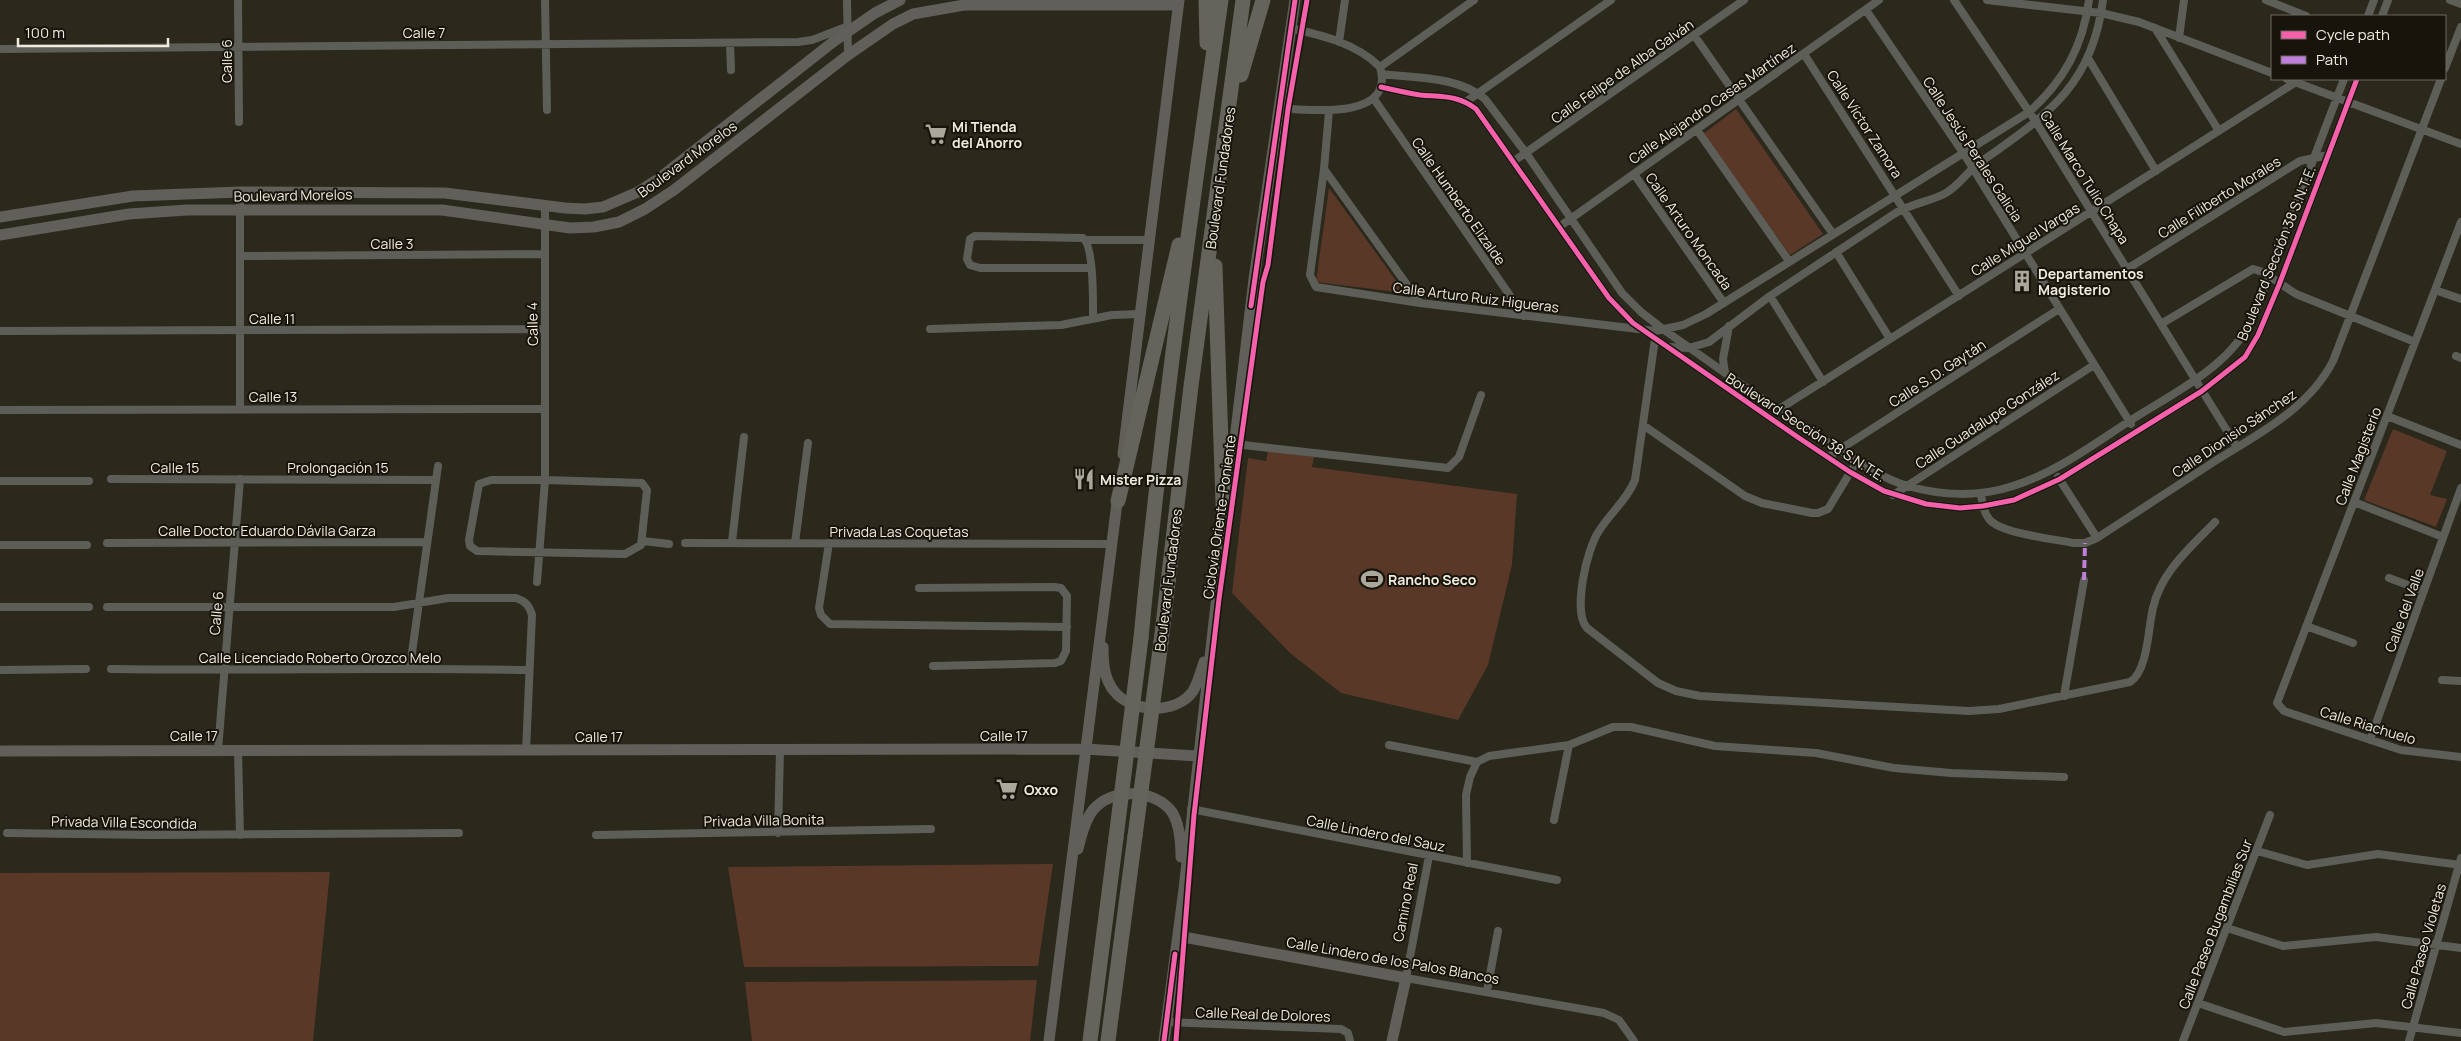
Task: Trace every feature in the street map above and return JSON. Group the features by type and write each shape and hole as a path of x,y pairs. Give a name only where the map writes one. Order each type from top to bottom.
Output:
{"highway":[{"path":"1206,0 1209,83"},
{"name":"Boulevard Fundadores","path":"1090,1041 1193,196 1221,0"},
{"name":"Boulevard Fundadores","path":"1108,1041 1243,0"},
{"path":"1228,117 1263,0"},
{"path":"1117,505 1167,292 1193,196"},
{"path":"1213,223 1224,532"}],"street":[{"name":"Calle 6","path":"238,0 239,122"},
{"path":"545,0 547,110"},
{"path":"847,0 846,30 848,55"},
{"name":"Boulevard Morelos","path":"0,217 133,196 240,192 445,193 545,206 585,209 619,202 657,180 846,30 900,0"},
{"path":"1164,1041 1184,888 1197,756 1254,279 1295,0"},
{"path":"1339,42 1345,0"},
{"path":"1278,108 1329,111 1365,104 1374,99 1381,87 1381,70 1474,0"},
{"path":"1381,87 1419,94 1450,96 1467,101 1611,0"},
{"name":"Calle Felipe de Alba Galván","path":"1514,162 1744,0"},
{"name":"Calle Alejandro Casas Martínez","path":"1559,227 1880,0"},
{"name":"Calle Marco Tulio Chapa","path":"1954,0 2036,122 2237,447"},
{"path":"1987,0 2023,2 2102,13 2155,28 2271,73"},
{"path":"1646,332 1664,330 1693,321 2029,112 2052,89 2072,59 2084,29 2089,0"},
{"path":"1668,347 1690,348 1709,342 1770,296 1904,208 1944,194 1973,168 2036,122 2064,96 2088,58 2102,13 2103,0"},
{"path":"2179,38 2184,0"},
{"path":"2266,0 2304,15"},
{"path":"2368,15 2374,0"},
{"path":"2382,15 2388,0"},
{"path":"2450,0 2461,4"},
{"path":"1049,1041 1114,531 1178,2"},
{"name":"Boulevard Morelos","path":"0,235 130,214 187,210 442,210 570,228 594,227 619,222 645,209 674,190 848,55 893,24 913,14 938,8 964,5 1178,2"},
{"name":"Calle Jesús Perales Galicia","path":"1866,10 1973,168 2136,432"},
{"path":"2446,65 2461,26"},
{"name":"Boulevard Sección 38 S.N.T.E.","path":"1290,28 1339,42 1368,56 1381,70 1447,82 1478,93 1493,108 1526,153 1622,293 1641,312 1778,410 1857,461 1906,486 1949,494 1981,493 2011,487 2053,469 2195,380 2226,357 2243,337 2269,278 2313,156 2344,80"},
{"path":"2155,28 2219,131"},
{"name":"Calle 7","path":"0,49 238,45 798,42 846,30"},
{"path":"1694,35 1833,234"},
{"path":"730,43 731,70"},
{"name":"Calle Víctor Zamora","path":"1804,54 1959,296"},
{"path":"2088,58 2156,171"},
{"path":"2290,80 2461,144"},
{"name":"Boulevard Sección 38 S.N.T.E.","path":"1467,101 1484,118 1617,308 1646,332 1850,472 1893,495 1943,507 1983,506 2032,494 2060,480 2202,390 2244,357 2258,334 2279,284 2357,80"},
{"name":"Calle Dionisio Sánchez","path":"1981,493 1983,506 1988,518 2002,528 2079,543 2096,538 2293,411 2312,394 2333,362 2441,80"},
{"name":"Calle Miguel Vargas","path":"1768,416 2296,82"},
{"name":"Calle Humberto Elizalde","path":"1374,99 1524,316"},
{"path":"1329,111 1324,169 1420,303"},
{"path":"1697,130 1789,262"},
{"name":"Calle Filiberto Morales","path":"2127,268 2300,161 2313,156 2328,155"},
{"name":"Calle Arturo Ruiz Higueras","path":"1324,169 1310,275 1313,285 1319,288 1420,303 1646,332"},
{"name":"Calle Arturo Moncada","path":"1634,174 1724,303"},
{"path":"240,192 240,409"},
{"name":"Calle 4","path":"537,582 546,442 545,206"},
{"name":"Calle Magisterio","path":"2277,699 2435,290 2459,235 2461,222"},
{"path":"1090,268 980,268 970,266 967,259 969,241 975,236 1072,236 1086,240 1149,240"},
{"path":"1086,240 1093,318"},
{"path":"1836,252 1890,339"},
{"name":"Calle 3","path":"240,256 544,254"},
{"path":"2161,324 2249,270 2258,270 2296,294 2415,342"},
{"path":"2435,290 2461,299"},
{"path":"1770,296 1823,382"},
{"name":"Calle S. D. Gaytán","path":"1828,457 2059,309"},
{"path":"930,329 1061,325 1093,318 1140,314"},
{"name":"Boulevard Sección 38 S.N.T.E.","path":"1725,373 1723,359 1729,326"},
{"name":"Calle 11","path":"0,331 545,329"},
{"path":"1655,338 1636,472 1627,496 1594,539 1582,590 1580,615 1587,628 1666,688 1700,696 1969,711 1999,709 2130,682 2138,676 2142,666 2152,608 2161,584 2180,558 2215,522"},
{"name":"Calle Guadalupe González","path":"1893,495 2094,365"},
{"path":"1235,444 1448,468 1459,457 1481,395"},
{"name":"Calle 13","path":"0,410 546,409"},
{"path":"2387,416 2461,445"},
{"path":"1643,425 1745,496 1773,506 1812,513 1824,512 1828,509 1857,461"},
{"path":"732,542 744,437"},
{"path":"795,543 808,443"},
{"path":"410,668 438,466"},
{"path":"2053,469 2096,538"},
{"name":"Calle 15","path":"110,479 240,479"},
{"name":"Calle 6","path":"218,750 240,479"},
{"name":"Prolongación 15","path":"240,479 436,480"},
{"path":"490,480 545,480 642,483 647,490 643,541 637,549 625,554 538,554 477,551 470,546 469,540 479,484 490,480"},
{"path":"0,482 89,481"},
{"name":"Calle del Valle","path":"2370,740 2461,488"},
{"path":"2354,502 2443,537"},
{"path":"643,541 668,544"},
{"name":"Calle Doctor Eduardo Dávila Garza","path":"107,543 427,542"},
{"name":"Privada Las Coquetas","path":"685,543 1112,544"},
{"path":"829,543 819,608 821,615 830,624 1067,627"},
{"path":"0,545 87,545"},
{"path":"2389,578 2424,590"},
{"path":"2064,696 2084,580"},
{"path":"919,588 1061,588 1067,596 1067,627 1064,657 1055,663 934,666"},
{"path":"107,607 394,607 448,598 516,598 524,601 532,615 528,670 526,751"},
{"path":"0,607 89,607"},
{"path":"1102,618 1105,672 1109,684 1124,701 1140,706 1160,708 1173,706 1192,691 1211,642"},
{"path":"2306,626 2354,643"},
{"name":"Calle Licenciado Roberto Orozco Melo","path":"112,669 410,668 528,670"},
{"path":"0,670 86,669"},
{"path":"2442,680 2461,681"},
{"name":"Calle Riachuelo","path":"2277,699 2278,706 2284,711 2408,752 2461,757"},
{"path":"1389,744 1477,762 1489,756 1569,744 1604,729 1623,726 1715,746 1816,753 1894,768 1951,773 2064,777"},
{"path":"1554,820 1569,744"},
{"path":"238,750 240,835"},
{"path":"778,833 780,750"},
{"name":"Calle 17","path":"0,751 1085,750 1197,756"},
{"path":"1467,863 1466,795 1470,777 1477,762"},
{"path":"1068,888 1085,825 1093,810 1104,800 1117,795 1134,794 1149,797 1162,803 1172,813 1181,843 1184,888"},
{"name":"Calle Lindero del Sauz","path":"1191,809 1557,880"},
{"name":"Calle Paseo Bugambilias Sur","path":"2183,1041 2270,815"},
{"name":"Privada Villa Bonita","path":"596,835 931,829"},
{"name":"Privada Villa Escondida","path":"7,832 240,835 459,833"},
{"path":"2257,851 2307,864 2378,854 2460,862"},
{"name":"Camino Real","path":"1392,1041 1429,856"},
{"name":"Calle Paseo Violetas","path":"2409,1041 2460,862"},
{"path":"2227,928 2283,946 2376,937 2461,948"},
{"path":"1488,992 1498,931"},
{"name":"Calle Lindero de los Palos Blancos","path":"1178,936 1604,1013 1619,1020 1634,1041"},
{"path":"2198,1003 2284,1032 2364,1023 2461,1033"},
{"name":"Calle Real de Dolores","path":"1167,1022 1341,1029 1348,1033 1350,1041"}],"shaded area":[{"path":"1736,109 1823,234 1790,255 1703,134"},
{"path":"1329,188 1405,293 1316,282"},
{"path":"2393,429 2447,451 2430,495 2447,499 2436,527 2364,500"},
{"name":"Rancho Seco","path":"1268,451 1314,457 1312,467 1517,494 1512,565 1488,665 1458,720 1341,693 1290,653 1232,593 1248,458 1266,461"},
{"path":"1053,864 1038,966 744,967 728,867"},
{"path":"330,872 313,1041 0,1041 0,873"},
{"path":"1037,980 1030,1041 752,1041 745,982"}],"marked path":[{"path":"2084,580 2085,543"}],"cycle path":[{"path":"1251,306 1295,0"},
{"name":"Ciclovía Oriente-Poniente","path":"1176,1041 1194,815 1219,599 1263,282 1268,265 1288,109 1307,0"},
{"path":"1381,87 1420,95 1456,99 1476,109 1609,298 1633,323 1850,472 1884,491 1926,504 1960,508 2014,500 2060,479 2202,391 2245,357 2258,335 2279,285 2357,80"},
{"path":"1164,1041 1175,954"}],"place":[{"name":"Mi Tienda del Ahorro","path":"936,134"},
{"name":"Departamentos Magisterio","path":"2022,281"},
{"name":"Mister Pizza","path":"1084,479"},
{"name":"Rancho Seco","path":"1372,579"},
{"name":"Oxxo","path":"1007,789"}]}
